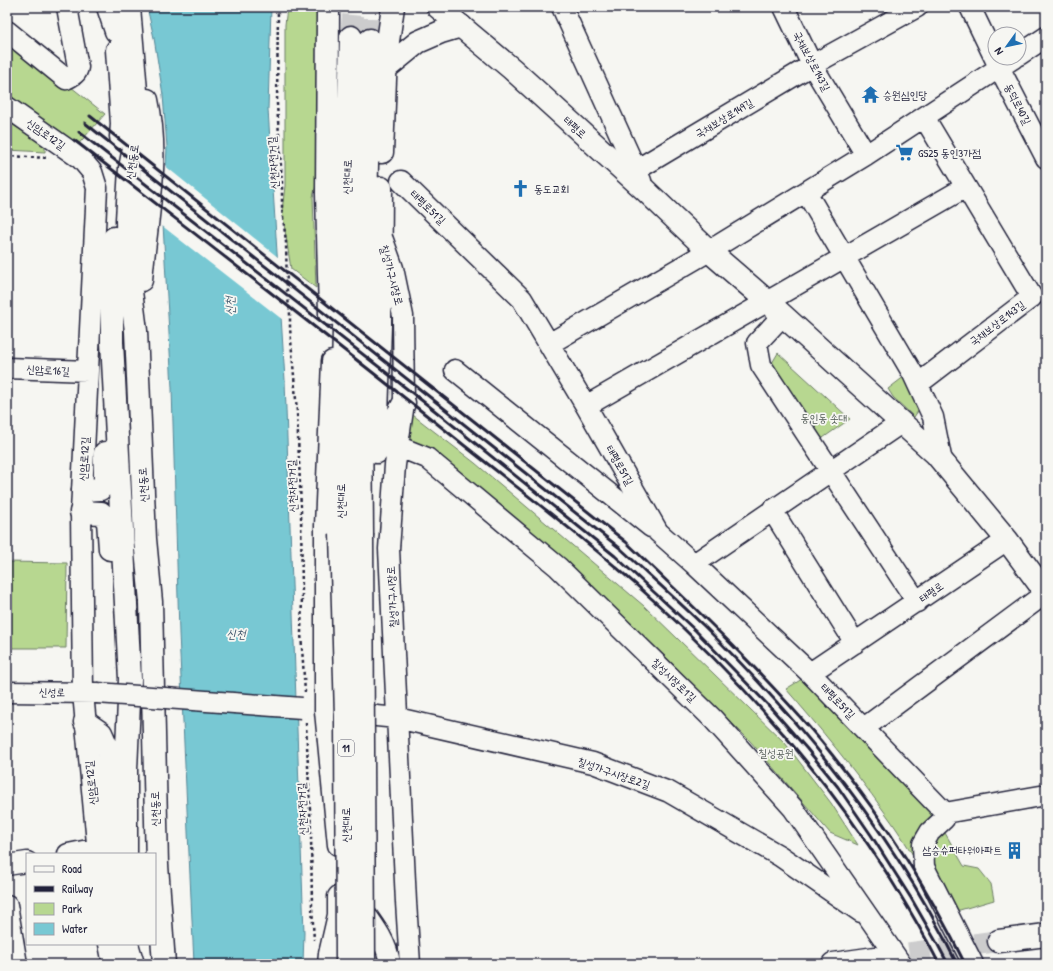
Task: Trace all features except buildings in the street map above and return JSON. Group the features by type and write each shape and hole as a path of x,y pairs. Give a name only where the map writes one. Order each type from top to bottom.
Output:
{"main road":[{"path":"328,7 327,194 332,384 342,479"},
{"path":"373,49 393,7"},
{"name":"태평로","path":"438,7 512,69 645,190 709,251 775,308 936,454 1007,540 1046,593"},
{"name":"신천동로","path":"120,8 116,31 122,124 116,202 112,292 112,342 130,678 126,770 126,853"},
{"name":"신천동로","path":"120,8 150,112 153,144 152,182 143,256 137,336 145,539 151,602 157,865 164,964"},
{"path":"373,49 418,42 441,32 461,26"},
{"path":"328,44 353,29 375,34 373,49 381,162 380,325 376,455"},
{"name":"신천대로","path":"364,964 352,533 342,479 342,413 373,49"},
{"name":"신천대로","path":"347,964 346,717 352,533 362,497 361,414 373,49"},
{"path":"83,490 100,489 105,482 103,361 112,342 137,336"},
{"path":"362,497 376,455 404,403"},
{"path":"82,512 101,513 108,521 116,656 130,678"},
{"path":"85,722 101,733 109,751 102,852"},
{"path":"329,964 339,914 340,870"},
{"path":"999,941 1046,935"},
{"path":"127,945 132,964"},
{"path":"134,945 137,964"},
{"path":"833,964 875,958"}],"street":[{"path":"7,31 66,79 74,75 78,70 67,7"},
{"path":"562,7 645,190"},
{"name":"국채보상로143길","path":"784,7 812,65 866,155"},
{"path":"812,65 917,7"},
{"name":"동덕로40길","path":"970,7 987,33"},
{"path":"1027,49 1046,37"},
{"name":"국채보상로149길","path":"636,170 812,65"},
{"path":"549,344 709,251 806,192 866,155 1001,66"},
{"name":"동덕로40길","path":"1007,66 1046,158"},
{"name":"신암로12길","path":"7,107 81,159 92,172 97,188 82,512 90,693 85,722"},
{"name":"국채보상로143길","path":"918,384 1032,297 924,117"},
{"name":"태평로51길","path":"401,180 522,299 586,406 658,532 810,673 945,813"},
{"path":"586,406 775,308 844,257 966,187"},
{"path":"806,192 914,374 933,417 942,462"},
{"name":"칠성가구시장로","path":"381,234 392,268 403,316 404,403 397,446 389,550 410,964"},
{"path":"775,308 757,343 761,365 917,602"},
{"path":"332,361 325,526 325,711 340,870 356,901 378,931 389,957 390,964"},
{"name":"신암로16길","path":"7,368 88,372"},
{"path":"455,370 658,532"},
{"path":"694,564 901,423"},
{"name":"칠성시장로1길","path":"397,446 427,458 558,568 714,719 793,808 901,964"},
{"path":"772,510 856,643"},
{"name":"태평로","path":"810,673 1007,540"},
{"name":"태평로51길","path":"864,728 1046,593"},
{"name":"신성로","path":"7,692 90,693 304,710"},
{"path":"304,710 325,711"},
{"name":"칠성가구시장로2길","path":"325,711 397,718 593,763 669,792 780,856 871,919"},
{"path":"973,964 924,867 923,844 930,832 944,819 945,813 1046,795"},
{"path":"85,853 102,852"},
{"path":"7,866 26,862"},
{"path":"7,905 17,964"},
{"path":"109,945 113,964"}],"path":[{"name":"신천자전거길","path":"278,7 277,104 282,182 282,209 286,242 287,291 297,412 301,509 301,632 311,832 312,907 315,941"},
{"path":"7,156 54,158"},
{"path":"1024,964 1046,961"}],"green space":[{"path":"287,7 320,7 316,185 313,197 316,288 291,269 282,211 285,186 285,25"},
{"path":"7,36 105,114 75,148 7,94"},
{"path":"7,121 45,146 45,152 7,150"},
{"name":"동인동 솟대","path":"778,353 850,419 820,440 780,379 772,363"},
{"path":"905,376 920,408 914,417 893,397 888,389"},
{"name":"칠성공원","path":"409,412 475,463 644,606 785,743 831,803 858,845 830,833 750,741 669,660 565,561 408,440"},
{"path":"7,562 67,563 66,648 7,648"},
{"path":"802,679 933,812 964,866 979,869 991,884 994,900 946,914 892,822 824,733 786,689"}],"water":[{"name":"신천","path":"147,7 271,7 268,109 285,380 304,933 303,964 194,964 179,633 172,388 163,224 167,147 163,95 154,38"}],"pier":[{"path":"164,165 279,258 283,320 161,225"}],"tunnel":[{"path":"351,37 354,7"},
{"path":"370,40 371,7"},
{"path":"876,958 999,941"}],"railway":[{"path":"90,116 626,542 676,590 775,689 821,741 881,820 934,906 965,964"},
{"path":"85,123 621,549 703,625 777,702 845,784 905,871 957,964"},
{"path":"79,132 434,410 615,556 696,631 771,708 838,787 911,898 948,964"},
{"path":"74,140 319,330 560,521 630,579 685,630 749,695 779,729 836,800 888,875 921,930 939,964"}],"place":[{"name":"승원심인당","path":"870,95"},
{"name":"GS25 동인3가점","path":"905,153"},
{"name":"동도교회","path":"521,189"},
{"name":"삼승슈퍼타워아파트","path":"1015,850"}]}
